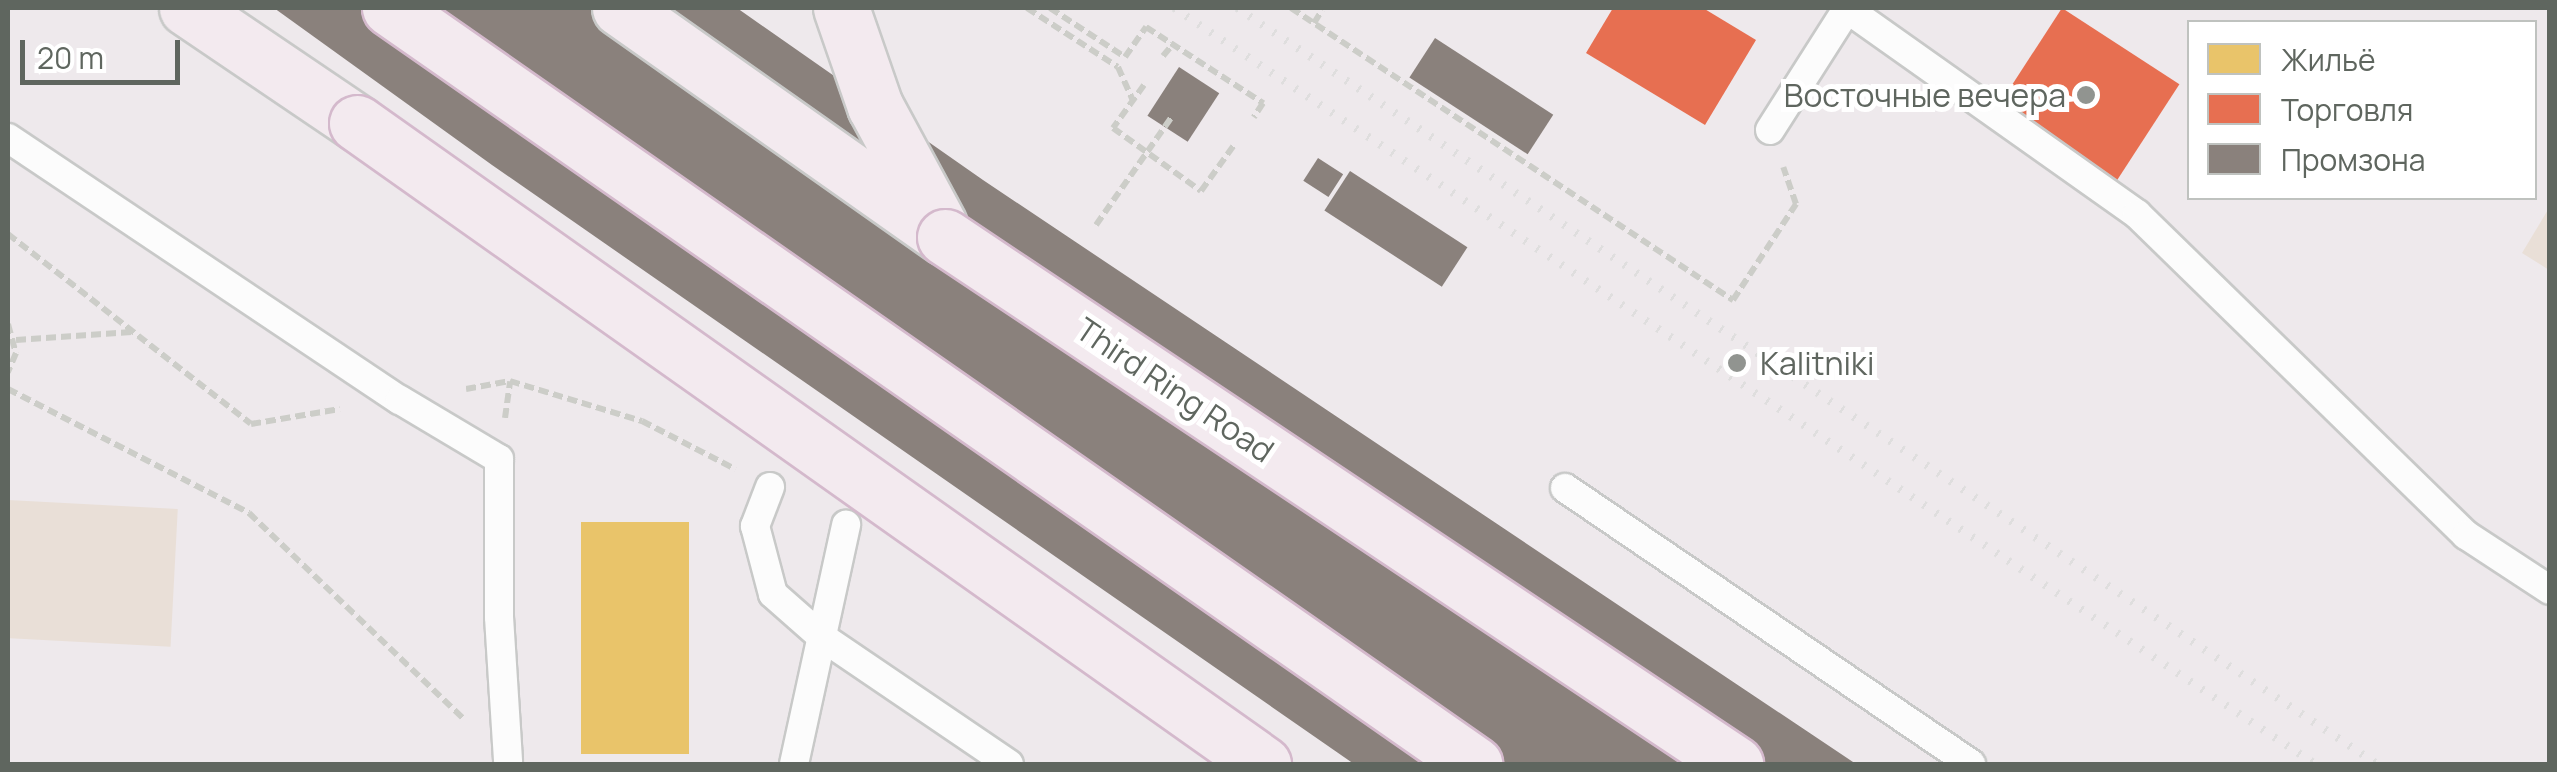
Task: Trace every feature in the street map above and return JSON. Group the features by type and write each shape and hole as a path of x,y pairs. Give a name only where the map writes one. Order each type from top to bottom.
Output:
{"main road":[{"path":"188,8 357,123 1264,764"},
{"path":"390,8 1474,764"},
{"name":"Third Ring Road","path":"620,8 945,236 1735,764"},
{"path":"841,8 875,106 945,236"}],"lane":[{"path":"1770,130 1847,8 2137,214 2466,534 2550,590"},
{"path":"8,138 400,400 499,459 500,616 508,762"},
{"path":"770,487 755,526 774,594 822,637 1009,764"},
{"path":"1564,488 1970,764"},
{"path":"794,764 846,525"}],"path":[{"path":"1027,8 1118,67 1132,100"},
{"path":"1050,8 1126,57 1146,26 1263,103 1254,116"},
{"path":"1291,8 1734,300 1796,204 1770,130"},
{"path":"1314,23 1322,10"},
{"path":"1163,56 1173,44"},
{"path":"1144,85 1113,128 1201,191 1234,145"},
{"path":"1096,225 1174,115"},
{"path":"8,324 16,340 8,372"},
{"path":"16,340 134,332"},
{"path":"8,389 249,513 508,762"}],"shaded area":[{"path":"2549,208 2549,270 2522,253"},
{"path":"8,500 178,509 171,647 8,638"}],"building: Жильё":[{"path":"581,522 689,522 689,754 581,754"}],"building: Торговля":[{"path":"1613,8 1703,8 1756,40 1705,125 1586,53"},
{"name":"Восточные вечера","path":"2062,8 2179,84 2115,184 1997,108"}],"building: Промзона":[{"path":"274,8 737,8 983,180 1856,764 1354,764 492,165"},
{"path":"1435,38 1553,115 1528,154 1409,77"},
{"path":"1179,67 1219,93 1188,142 1147,116"},
{"path":"1318,158 1343,174 1328,197 1303,181"},
{"path":"1350,171 1467,247 1442,287 1324,210"}],"railway":[{"path":"1174,8 2315,764"},
{"path":"1237,8 2377,764"}],"place":[{"name":"Восточные вечера","path":"2086,95"},
{"name":"Kalitniki","path":"1737,363"}]}
